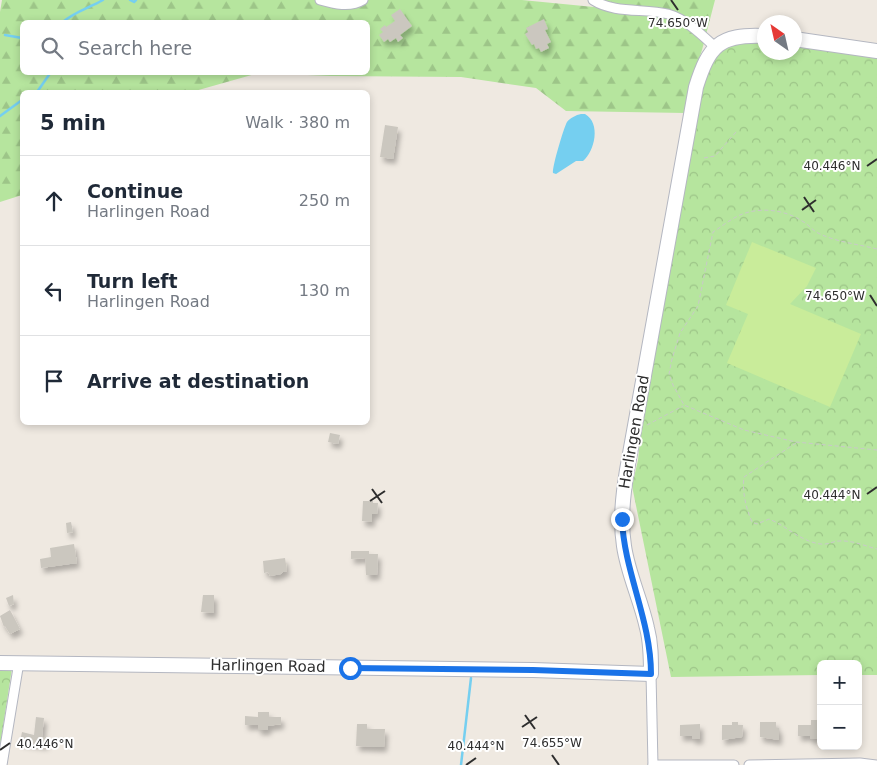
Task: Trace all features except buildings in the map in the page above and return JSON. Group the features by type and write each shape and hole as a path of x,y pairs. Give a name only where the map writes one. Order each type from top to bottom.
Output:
{"street":[{"path":"320,0 338,5 354,4 363,0"},
{"path":"593,0 612,7 669,14 684,22 715,47 734,37 757,36"},
{"path":"802,40 877,51"},
{"name":"Harlingen Road","path":"0,663 533,670 651,674 650,644 647,629 624,546 622,497 693,101 705,60 715,47"},
{"path":"2,765 19,662"},
{"path":"651,674 653,765 734,765"},
{"path":"749,765 860,763 876,765"}],"path":[{"path":"704,158 716,156 736,132"},
{"path":"877,248 835,240 817,232 802,220 770,210 736,216 713,232 698,306 680,334 669,374 684,405 744,430 796,442 877,450"},
{"path":"642,428 684,405"},
{"path":"796,442 744,477 743,486 748,514 752,522 757,524 769,519 800,537 821,544 841,541 865,544 877,549"}],"green space":[{"path":"2,0 522,0 604,8 605,0 715,0 687,97 685,113 566,111 536,88 461,77 307,75 370,75 370,20 20,20 20,75 252,75 199,90 20,90 20,196 0,202 0,12"},
{"path":"740,42 757,42 757,60 802,60 802,47 877,58 877,675 862,675 862,660 817,660 817,675 671,677 632,486 638,460 641,429 698,101 706,75 715,59 728,47"},
{"path":"752,242 816,268 807,286 790,304 861,334 830,407 727,363 748,314 726,305"},
{"path":"12,668 0,746 0,669"}],"water":[{"path":"581,114 585,114 590,118 595,130 591,151 583,161 576,161 556,174 553,173 558,147 567,122"}],"waterway":[{"path":"66,20 103,0"},
{"path":"130,0 134,2 136,0"},
{"path":"5,35 20,38"},
{"path":"38,90 49,75"},
{"path":"0,116 20,101"},
{"path":"461,765 471,678"}],"route":[{"path":"350,668 635,672 651,674 650,644 644,615 624,546 622,519"}]}
